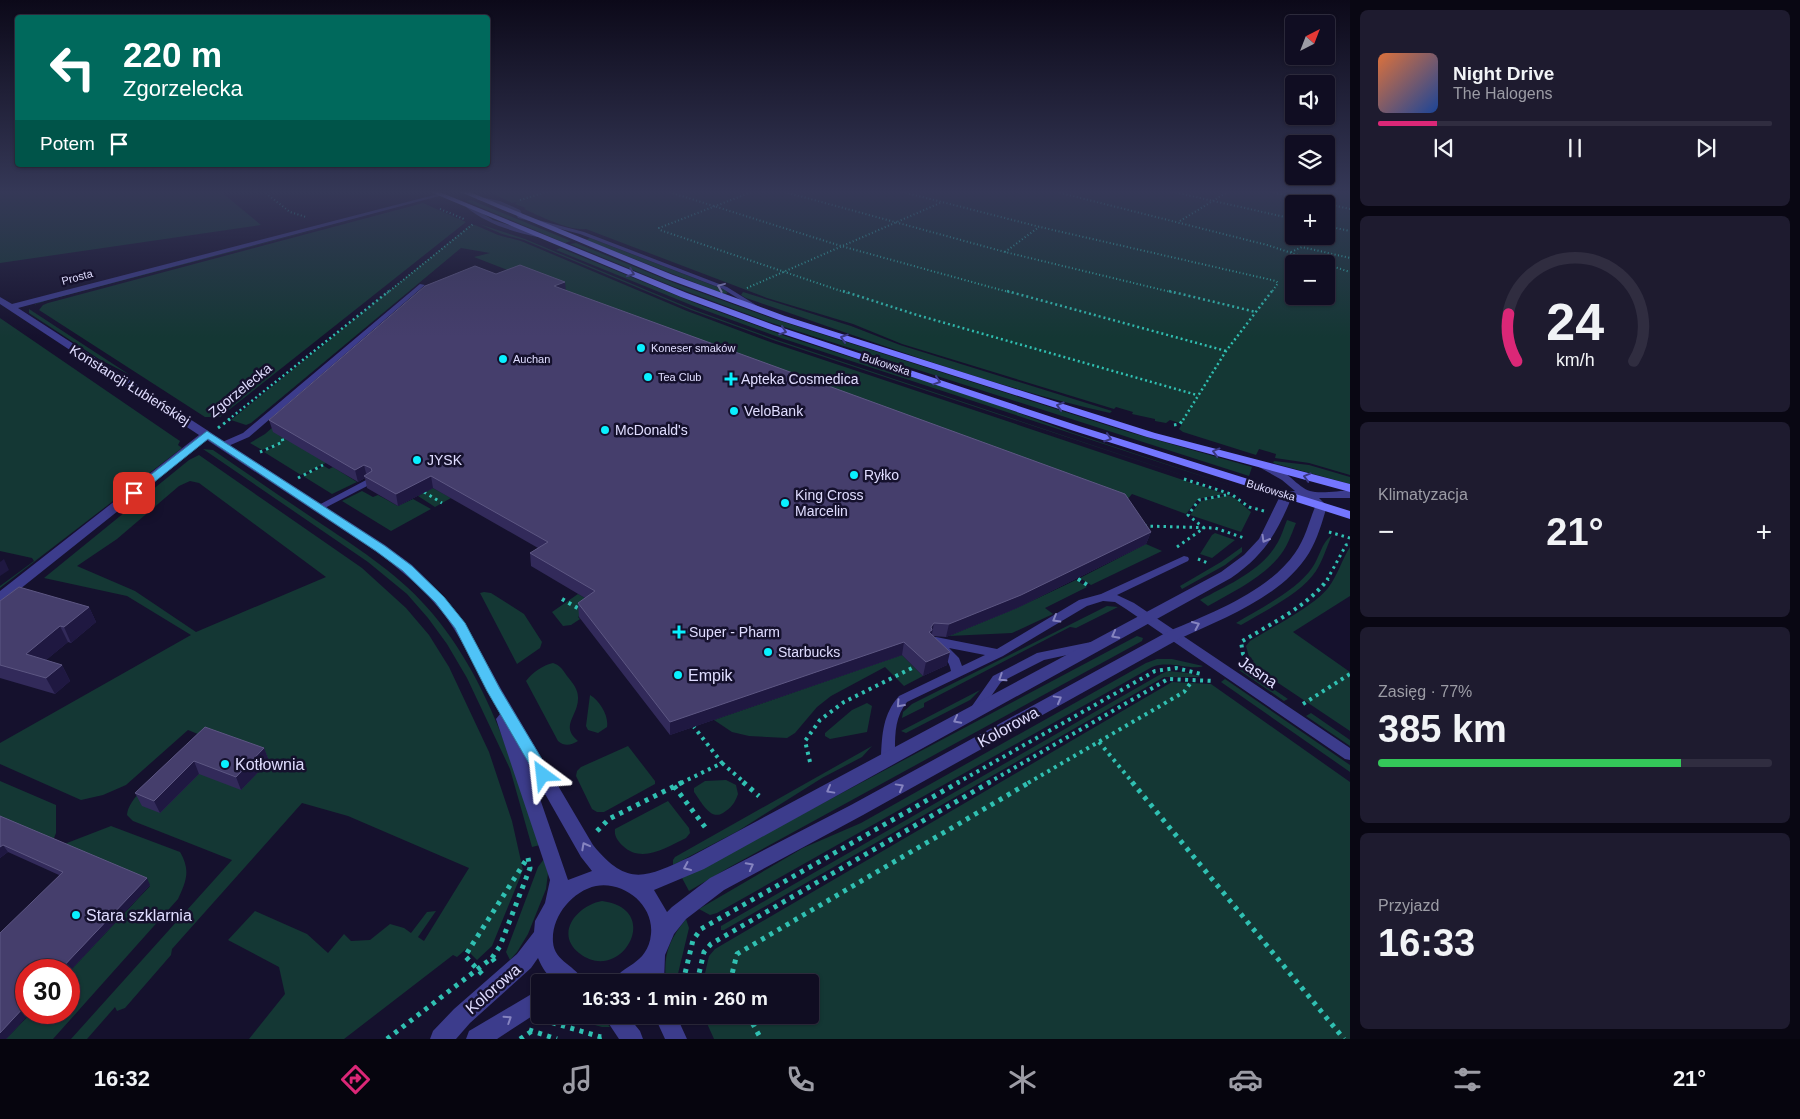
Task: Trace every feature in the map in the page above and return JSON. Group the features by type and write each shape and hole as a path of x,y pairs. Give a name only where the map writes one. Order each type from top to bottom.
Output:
{"main road":[{"name":"Bukowska","path":"548,239 684,295 771,327 1286,495 1350,514"},
{"name":"Bukowska","path":"577,239 691,286 763,312 1142,432 1350,488"}],"street":[{"name":"Prosta","path":"11,307 270,239"},
{"name":"Konstancji Łubieńskiej","path":"0,300 207,434 408,568 439,600 460,626 494,691 587,851 600,867 649,897 655,906 660,923 657,948"},
{"name":"Zgorzelecka","path":"0,598 207,434"},
{"path":"1263,465 1286,478 1321,506"},
{"path":"553,904 571,888 582,882 594,879 625,881 638,885 654,882 697,863 976,709 1226,575 1242,564 1265,541 1286,495 1350,494"},
{"name":"Kolorowa","path":"638,974 641,972 657,948 666,928 680,913 717,884 858,810 1174,635 1218,616 1261,591 1286,571 1299,557 1306,546 1321,506"},
{"name":"Konstancji Łubieńskiej","path":"494,691 559,880 558,891 545,920 542,936"},
{"path":"542,936 548,959 560,974"},
{"name":"Kolorowa","path":"441,1039 462,1016 520,965 542,936"},
{"path":"653,974 657,948"},
{"name":"Kolorowa","path":"477,1039 531,1010"},
{"path":"670,1024 676,1039"}],"lane":[{"path":"223,445 246,435 422,285"},
{"path":"318,508 368,482"},
{"path":"888,757 890,722 895,706 903,699 999,653 1083,603 1103,598 1187,558"},
{"name":"Jasna","path":"1103,598 1118,599 1147,617 1350,755"},
{"path":"957,673 955,661 936,641 999,653"}],"path":[{"name":"Zgorzelecka","path":"207,434 218,428 451,239"},
{"path":"688,239 782,272 927,317 1197,395"},
{"path":"821,239 1226,352"},
{"path":"744,290 856,239"},
{"path":"957,239 1256,312"},
{"path":"1005,252 1023,239"},
{"path":"1095,239 1278,283 1226,352 1180,424 1174,425"},
{"path":"1244,239 1291,252 1350,272"},
{"path":"1291,252 1302,247 1350,258"},
{"path":"259,453 283,442 282,437"},
{"path":"298,478 323,466"},
{"path":"424,492 442,503"},
{"path":"1204,528 1188,515 1199,500 1226,495"},
{"path":"1142,526 1215,528 1244,538"},
{"path":"1335,534 1350,538"},
{"path":"1247,662 1249,661 1241,648 1241,642 1302,603 1321,588 1331,575 1346,545 1350,544"},
{"path":"1187,558 1210,564"},
{"path":"1078,579 1089,586"},
{"path":"562,599 584,612"},
{"path":"810,762 805,741 820,720 844,702 914,667"},
{"path":"685,974 693,940 701,929 1155,671 1176,668 1202,674 1210,669"},
{"path":"1303,704 1350,674"},
{"path":"699,974 704,952 711,944 1168,679 1206,681"},
{"path":"732,974 737,954 1184,692 1193,680"},
{"path":"694,727 722,763 759,796"},
{"path":"1099,742 1344,1039"},
{"path":"598,831 609,819 722,763"},
{"path":"674,786 708,831"},
{"path":"387,1039 478,969 492,958 500,946 530,868 528,857 465,956 478,969 487,980"},
{"path":"492,958 500,968"},
{"path":"555,1024 601,1037 620,1030"},
{"path":"753,1024 761,1039"},
{"path":"531,1032 557,1039"}],"green space":[{"path":"0,239 161,239 0,263"},
{"path":"277,239 279,239 33,305 47,299"},
{"path":"286,239 444,239 220,417 205,417 39,310 48,303"},
{"path":"452,239 515,239 687,311 773,343 1225,494 1198,499 1186,514 1132,494 1121,507 474,257 490,253 461,248 251,423 246,425 231,420"},
{"path":"522,239 526,239 692,309 777,340 1221,488 776,341 691,310"},
{"path":"557,239 571,241 565,243"},
{"path":"594,239 725,290 728,293 724,294 586,240"},
{"path":"614,239 1285,239 1285,245 1335,245 1335,239 1350,239 1350,475 1309,463 1275,458 1276,454 1259,449 1256,455 1183,432 1179,429 1182,424 1170,420 1166,423 1155,421 1155,419 1132,414 1133,412 1116,407 1114,409 902,344 853,324 767,298"},
{"path":"576,243 677,284 774,319 1125,431 1252,467 1249,476 769,322 672,286 570,244"},
{"path":"560,248 700,305 785,336 992,403 1070,432 1244,490 781,338 696,307 556,250"},
{"path":"743,292 851,326 900,345 1112,411 1110,413 1064,402 972,375 746,298 741,295"},
{"path":"29,309 130,375 99,359 29,313"},
{"path":"0,318 180,441 178,445 182,448 0,588 0,586 34,561 32,558 0,551"},
{"path":"297,406 326,463 301,475 264,452 278,444 262,450 250,443 265,434"},
{"path":"203,449 213,450 366,555 407,587 432,613 452,639 484,694 509,753 540,845 532,847 510,769 467,678 447,644 428,618 407,594 368,562"},
{"path":"199,455 362,568 406,608 429,635 449,667 489,752 512,821 523,870 492,946 477,960 466,949 457,957 453,955 344,1039 249,1039 285,994 279,967 228,940 255,911 307,934 328,953 344,934 351,941 370,940 390,924 404,928 411,933 427,912 436,911 418,937 424,941 469,868 348,816 302,803 172,949 171,955 125,1008 117,1011 115,1007 87,1039 71,1039 232,860 133,821 127,815 130,805 138,794 161,773 210,739 188,730 126,785 103,795 81,800 0,764 0,743 191,635 127,596 44,578 189,460","holes":["190,481 199,483 326,577 196,632 135,591 77,566 117,539 179,486"]},
{"path":"1274,461 1309,465 1350,477 1350,484 1273,463"},
{"path":"324,466 329,469 333,467 357,482 332,494 303,476"},
{"path":"433,488 451,498 435,507 418,496"},
{"path":"362,491 373,497 378,495 398,506 413,499 431,509 391,531 342,501"},
{"path":"1228,495 1236,499 1251,512 1241,532 1190,515 1201,501"},
{"path":"1287,520 1296,523 1284,550 1271,566 1245,585 1208,606 1200,600 1232,583 1263,561 1278,542"},
{"path":"1215,533 1235,540 1212,558 1200,554 1212,535"},
{"path":"1332,535 1316,571 1301,587 1292,595 1241,625 1236,623 1277,599 1297,584 1315,564 1325,542"},
{"path":"1146,544 1162,551 1091,585 1080,578"},
{"path":"1242,547 1242,552 1225,565 1182,589 1180,586 1221,562"},
{"path":"1350,547 1350,596 1293,632 1350,672 1350,731 1250,664 1254,661 1249,657 1246,646 1250,641 1303,609 1321,595 1328,588"},
{"path":"1076,580 1087,587 1045,608 1053,614 1012,633 949,636 1017,608"},
{"path":"480,593 491,593 524,614 542,642 540,648 517,664"},
{"path":"578,594 596,604 578,617 580,619 571,625 563,626 552,612"},
{"path":"1107,606 1118,607 1076,628 1070,627 924,703 924,707 902,718 903,712 912,704"},
{"path":"1137,636 1143,638 1142,641 689,891 682,878"},
{"path":"902,655 923,676 904,686 885,667 831,696 817,707 795,733 787,738 749,736 732,732 714,720"},
{"path":"1157,659 1172,659 1203,666 1159,665 1152,667 717,913 710,915 699,909 803,848 861,823 1146,663"},
{"path":"553,663 563,670 578,694 578,704 571,720 570,730 578,741 566,745 558,741 526,681 538,670"},
{"path":"1239,670 1247,671 1288,699 1284,701"},
{"path":"1168,671 1188,673 1201,677 1164,677 721,930 721,926"},
{"path":"1225,679 1350,765 1350,772 1221,682"},
{"path":"1172,682 1211,684 1350,782 1350,1039 714,1039 707,1024 819,1024 819,974 705,974 709,956 715,949"},
{"path":"980,690 970,700 906,733 901,731"},
{"path":"590,695 600,705 607,718 607,727 598,733 588,730 586,726"},
{"path":"867,703 872,706 867,732 830,739 825,736 825,733 852,710"},
{"path":"1311,713 1350,740 1350,746 1306,716"},
{"path":"628,746 655,781 655,784 604,812 597,812 592,809 576,776 577,771 581,767"},
{"path":"872,746 862,757 822,778 738,831 673,865 675,857"},
{"path":"726,780 736,785 738,794 734,803 728,809 718,815 714,814 706,809 694,792 694,788 705,781"},
{"path":"0,781 56,805 56,833 52,843 0,821"},
{"path":"668,801 689,828 690,833 686,838 663,849 646,854 630,851 621,844 616,836 615,829"},
{"path":"111,826 180,852 186,870 183,887 178,899 80,1009 80,960 150,886 61,847"},
{"path":"544,859 548,873 546,889 528,934 510,960 506,952 538,867"},
{"path":"602,901 621,907 631,917 633,930 630,942 621,953 609,960 594,961 579,953 572,945 569,929 572,921 585,908"},
{"path":"686,919 689,928 678,974 665,974 665,964 671,941"},
{"path":"20,1024 66,1024 53,1039 6,1039"},
{"path":"591,1024 608,1024 610,1027"}],"building":[{"name":"King Cross Marcelin","path":"520,265 565,282 554,286 1125,494 1151,532 1021,595 949,624 934,623 931,627 932,630 929,632 950,652 926,662 904,642 670,722 578,603 595,591 530,553 548,542 431,476 396,494 364,476 372,471 371,468 364,465 355,470 269,420 425,286 475,266 496,274"},
{"path":"19,587 89,607 64,627 60,626 26,654 62,665 46,678 0,665 0,601"},
{"path":"205,727 264,748 236,777 194,761 154,801 135,793"},
{"name":"Stara szklarnia","path":"0,816 147,878 70,959 15,959 15,1017 0,1033 0,933 63,872 3,845 0,847"}],"place":[{"name":"Koneser smaków","path":"641,348"},
{"name":"Auchan","path":"503,359"},
{"name":"Tea Club","path":"648,377"},
{"name":"Apteka Cosmedica","path":"731,379"},
{"name":"VeloBank","path":"734,411"},
{"name":"McDonald's","path":"605,430"},
{"name":"JYSK","path":"417,460"},
{"name":"Ryłko","path":"854,475"},
{"name":"King Cross Marcelin","path":"785,503"},
{"name":"Super - Pharm","path":"679,632"},
{"name":"Starbucks","path":"768,652"},
{"name":"Empik","path":"678,675"},
{"name":"Kotłownia","path":"225,764"},
{"name":"Stara szklarnia","path":"76,915"}],"route":[{"path":"134,493 207,434 380,548 408,568 439,600 460,626 494,691 543,775"}]}
